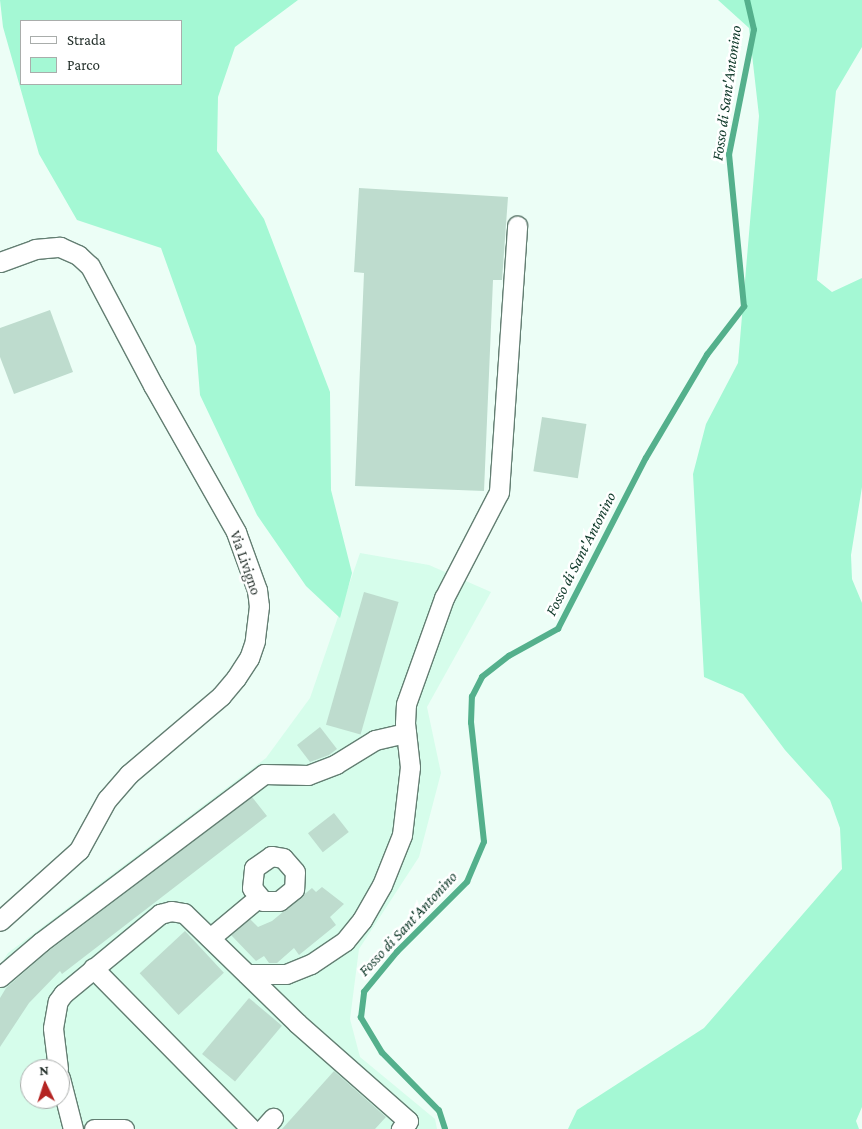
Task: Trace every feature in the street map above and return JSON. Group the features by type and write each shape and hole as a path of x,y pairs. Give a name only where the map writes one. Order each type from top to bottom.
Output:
{"street":[{"path":"246,974 286,974 311,964 345,941 362,920 382,885 402,835 410,766 406,733 406,704 444,598 499,492 517,226"},
{"name":"Via Livigno","path":"0,262 35,249 60,247 78,255 94,271 153,385 236,532 257,590 259,606 255,640 249,658 236,678 221,696 124,780 101,808 79,850 0,921"},
{"path":"0,977 41,942 264,774 308,775 336,764 375,740 406,733"},
{"path":"210,938 260,897"},
{"path":"57,1059 53,1028 58,1001 63,994 160,914 171,911 184,913 297,1023 408,1121 401,1129"},
{"path":"93,968 251,1129"},
{"path":"68,1109 73,1129"},
{"path":"94,1129 124,1129"}],"shaded area":[{"path":"360,553 429,565 491,592 427,707 441,773 419,857 359,949 350,1019 360,1057 435,1119 437,1129 0,1129 0,965 8,953 266,758 310,698"}],"green space":[{"path":"0,0 298,0 235,47 218,97 217,151 264,219 330,392 331,490 352,573 340,618 306,586 257,515 200,395 196,346 161,248 77,220 39,154 3,27"},
{"path":"718,0 862,0 862,47 836,91 817,280 832,292 862,278 862,487 851,555 852,579 862,603 862,1107 856,1121 859,1129 568,1129 577,1110 704,1028 842,869 840,828 830,800 785,750 743,694 704,677 693,474 706,424 738,363 759,116 749,28"}],"building":[{"path":"359,188 508,197 502,280 493,280 484,491 355,486 364,273 354,272"},
{"path":"50,310 73,372 14,394 0,357 0,328"},
{"path":"542,417 586,424 578,478 533,471"},
{"path":"364,592 399,602 361,735 326,725"},
{"path":"320,727 337,749 329,755 310,762 297,745"},
{"path":"252,797 267,816 62,974 60,971 29,1003 0,1047 0,998 6,988 46,953"},
{"path":"334,813 349,832 323,852 308,833"},
{"path":"322,887 344,904 330,917 336,925 299,955 294,948 277,963 269,963 264,956 256,961 231,935 250,919 258,927 272,921 312,888 316,892"},
{"path":"185,931 224,973 179,1015 140,973"},
{"path":"249,998 282,1026 235,1082 202,1054"},
{"path":"334,1071 386,1117 375,1129 282,1129"}],"waterway":[{"name":"Fosso di Sant'Antonino","path":"445,1129 439,1111 382,1053 361,1018 364,992 397,952 467,882 484,842 471,723 472,697 482,677 509,656 558,629 646,458 707,355 744,307 729,155 754,30 747,0"}]}
